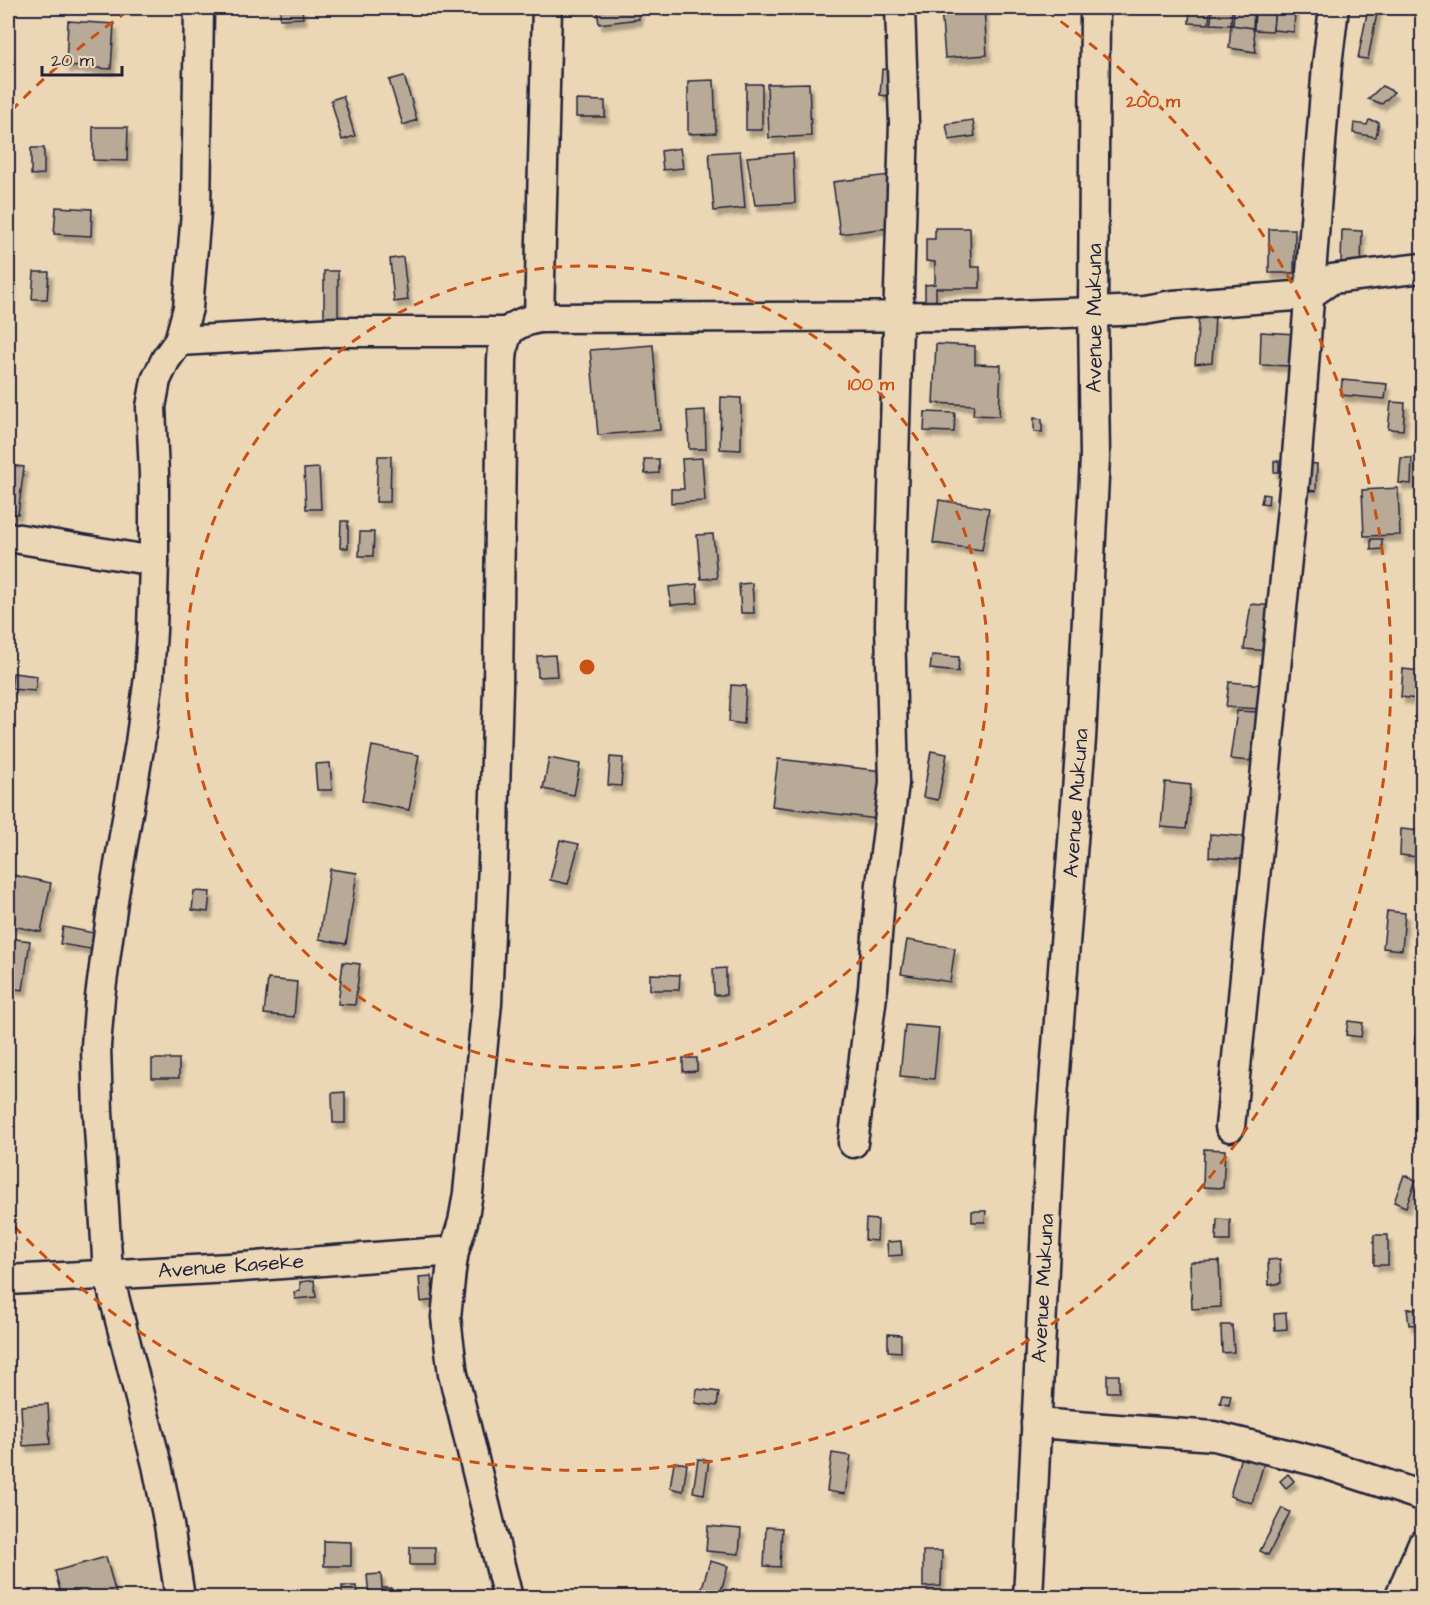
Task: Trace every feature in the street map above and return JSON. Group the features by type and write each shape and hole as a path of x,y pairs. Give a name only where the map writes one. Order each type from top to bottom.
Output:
{"street":[{"path":"180,1598 157,1465 108,1274 96,1046 99,997 138,754 152,631 154,474 151,406 156,380 166,359 179,342 188,308 196,212 199,8"},
{"path":"538,318 547,8"},
{"path":"853,1143 873,988 881,884 894,783 890,625 904,123 900,8"},
{"name":"Avenue Mukuna","path":"1028,1598 1051,1124 1089,607 1095,457 1093,312 1095,8"},
{"path":"1230,1127 1296,469 1327,65 1334,8"},
{"path":"179,342 336,332 507,332 522,322 538,318 991,316 1144,310 1173,305 1309,295 1332,279 1422,268"},
{"path":"507,332 503,342 502,360 498,687 487,1003 468,1193 463,1222 454,1251 446,1317 453,1374 508,1598"},
{"path":"8,537 154,561"},
{"name":"Avenue Kaseke","path":"8,1280 239,1267 454,1251"},
{"path":"1036,1423 1214,1436 1319,1461 1422,1496"},
{"path":"1399,1598 1422,1545"}],"building":[{"path":"280,8 302,8 303,18 280,19"},
{"path":"597,8 638,8 639,19 599,24"},
{"path":"941,8 984,8 987,55 945,58"},
{"path":"1190,8 1210,8 1209,24 1189,23"},
{"path":"1212,8 1232,8 1231,25 1211,24"},
{"path":"1234,8 1254,8 1253,28 1233,27"},
{"path":"1255,8 1275,8 1273,31 1254,30"},
{"path":"1275,8 1295,8 1294,32 1273,30"},
{"path":"1368,8 1378,8 1368,59 1358,58"},
{"path":"68,21 114,24 111,69 66,66"},
{"path":"1231,25 1253,28 1256,52 1229,48"},
{"path":"882,69 898,71 895,97 880,95"},
{"path":"404,76 417,120 403,125 389,80"},
{"path":"714,80 716,133 688,134 688,81"},
{"path":"809,83 811,136 769,138 767,84"},
{"path":"746,84 762,84 762,130 746,130"},
{"path":"1382,86 1394,92 1382,104 1368,99"},
{"path":"343,96 355,136 342,140 331,100"},
{"path":"576,100 605,101 605,117 576,117"},
{"path":"973,120 975,136 949,140 946,124"},
{"path":"1369,120 1379,122 1376,137 1353,133 1354,123 1367,125"},
{"path":"93,127 128,127 127,161 93,160"},
{"path":"31,148 44,148 44,174 31,175"},
{"path":"680,148 683,168 663,170 661,151"},
{"path":"740,151 745,208 714,211 709,153"},
{"path":"793,153 795,203 755,205 747,157"},
{"path":"889,175 896,227 840,234 833,182"},
{"path":"56,207 92,209 91,236 54,234"},
{"path":"935,228 970,228 971,267 980,267 980,288 936,288 936,304 925,304 925,285 935,284 935,262 926,261 926,239 935,239"},
{"path":"1269,229 1295,229 1294,273 1269,273"},
{"path":"1342,230 1362,231 1361,264 1341,263"},
{"path":"403,257 408,300 394,302 390,259"},
{"path":"324,271 338,271 338,318 324,318"},
{"path":"34,272 49,272 47,299 32,299"},
{"path":"8,281 12,281 10,308 8,308"},
{"path":"1199,316 1215,317 1212,362 1195,364"},
{"path":"1261,332 1297,334 1295,366 1260,365"},
{"path":"936,344 975,346 975,364 1001,365 999,416 973,415 974,405 933,403"},
{"path":"653,345 660,430 598,435 590,350"},
{"path":"1342,380 1387,384 1385,399 1341,395"},
{"path":"721,397 741,398 741,450 720,449"},
{"path":"1391,402 1405,403 1403,430 1388,429"},
{"path":"705,410 706,449 689,449 687,411"},
{"path":"925,412 955,413 954,432 924,431"},
{"path":"1034,418 1042,419 1042,432 1034,432"},
{"path":"378,456 391,456 390,502 376,502"},
{"path":"702,458 705,501 671,503 671,489 684,489 682,459"},
{"path":"1401,458 1412,458 1411,484 1399,483"},
{"path":"644,459 659,459 659,473 645,474"},
{"path":"1274,461 1279,461 1279,472 1274,472"},
{"path":"1308,463 1317,464 1316,491 1306,490"},
{"path":"8,465 24,467 18,514 8,513"},
{"path":"319,468 321,509 306,509 304,469"},
{"path":"1398,488 1400,535 1364,536 1362,490"},
{"path":"1263,494 1269,495 1268,504 1261,503"},
{"path":"939,500 989,508 982,550 933,543"},
{"path":"341,521 348,521 348,548 340,548"},
{"path":"360,532 374,532 373,556 359,556"},
{"path":"713,534 717,578 701,579 697,535"},
{"path":"1371,539 1382,539 1382,549 1371,550"},
{"path":"1422,543 1422,571 1421,571"},
{"path":"752,583 754,613 741,613 739,584"},
{"path":"697,584 698,603 671,605 669,587"},
{"path":"8,603 11,603 8,633"},
{"path":"1251,604 1273,606 1268,651 1244,649"},
{"path":"555,655 557,676 538,677 537,656"},
{"path":"932,655 959,657 958,672 930,669"},
{"path":"1403,669 1420,671 1417,699 1401,697"},
{"path":"13,673 37,676 35,691 11,689"},
{"path":"1229,682 1264,685 1261,709 1226,707"},
{"path":"731,685 746,686 744,724 729,722"},
{"path":"1237,711 1257,712 1250,761 1230,759"},
{"path":"372,746 419,755 409,810 362,801"},
{"path":"931,751 947,754 938,800 923,797"},
{"path":"610,757 623,758 621,786 608,785"},
{"path":"549,758 580,764 574,795 543,789"},
{"path":"778,759 883,771 877,819 772,806"},
{"path":"330,763 332,790 317,790 315,764"},
{"path":"1165,782 1191,785 1186,829 1161,827"},
{"path":"1401,829 1420,831 1418,857 1400,855"},
{"path":"1210,834 1252,837 1251,860 1209,857"},
{"path":"560,840 579,844 568,884 550,880"},
{"path":"330,869 357,873 346,944 319,939"},
{"path":"13,875 51,883 41,932 8,925 8,901"},
{"path":"194,891 210,892 208,912 192,910"},
{"path":"1387,911 1405,913 1402,950 1383,948"},
{"path":"63,927 99,934 96,950 60,944"},
{"path":"9,938 30,941 23,990 8,988"},
{"path":"907,940 955,948 950,982 901,974"},
{"path":"343,962 360,964 355,1005 338,1004"},
{"path":"726,968 726,995 714,995 713,969"},
{"path":"650,974 680,975 679,990 650,990"},
{"path":"268,979 297,982 294,1017 264,1014"},
{"path":"1422,1011 1422,1046 1414,1044"},
{"path":"1348,1021 1363,1023 1361,1037 1346,1035"},
{"path":"905,1025 939,1028 934,1079 900,1076"},
{"path":"683,1058 697,1058 697,1071 683,1072"},
{"path":"152,1059 179,1059 179,1078 152,1078"},
{"path":"345,1092 345,1123 333,1123 332,1093"},
{"path":"1204,1149 1225,1150 1223,1188 1203,1187"},
{"path":"1404,1175 1416,1180 1406,1207 1394,1202"},
{"path":"972,1211 986,1211 985,1222 972,1222"},
{"path":"866,1219 878,1220 877,1241 865,1240"},
{"path":"1217,1219 1230,1220 1230,1241 1216,1241"},
{"path":"1374,1235 1388,1235 1388,1265 1374,1265"},
{"path":"901,1241 902,1255 888,1256 887,1242"},
{"path":"1280,1259 1281,1283 1269,1285 1268,1260"},
{"path":"1219,1261 1221,1307 1192,1309 1190,1262"},
{"path":"431,1276 434,1300 421,1302 419,1277"},
{"path":"314,1280 316,1297 295,1299 294,1292 300,1291 300,1282"},
{"path":"1422,1308 1422,1324 1409,1325 1407,1309"},
{"path":"1286,1313 1287,1329 1275,1330 1274,1314"},
{"path":"1221,1325 1232,1325 1234,1352 1222,1353"},
{"path":"888,1334 901,1335 901,1352 888,1351"},
{"path":"1107,1375 1119,1375 1119,1392 1107,1392"},
{"path":"697,1389 719,1392 717,1406 695,1403"},
{"path":"1222,1394 1231,1395 1229,1405 1220,1403"},
{"path":"48,1404 50,1444 23,1446 21,1406"},
{"path":"832,1453 851,1456 845,1494 827,1491"},
{"path":"1241,1456 1264,1463 1252,1503 1230,1496"},
{"path":"698,1459 709,1460 704,1494 693,1492"},
{"path":"674,1462 687,1464 683,1491 670,1488"},
{"path":"1288,1474 1294,1481 1286,1488 1280,1481"},
{"path":"1282,1508 1290,1512 1268,1555 1260,1551"},
{"path":"708,1526 741,1529 739,1554 706,1551"},
{"path":"766,1527 782,1528 780,1567 764,1566"},
{"path":"324,1541 351,1542 351,1566 324,1566"},
{"path":"410,1547 435,1547 435,1565 410,1565"},
{"path":"923,1551 942,1551 941,1586 923,1587"},
{"path":"106,1557 117,1598 62,1598 55,1571"},
{"path":"710,1561 728,1566 719,1598 700,1594"},
{"path":"381,1574 382,1588 391,1588 392,1598 369,1598 367,1575"},
{"path":"342,1586 356,1586 357,1598 342,1598"}]}
